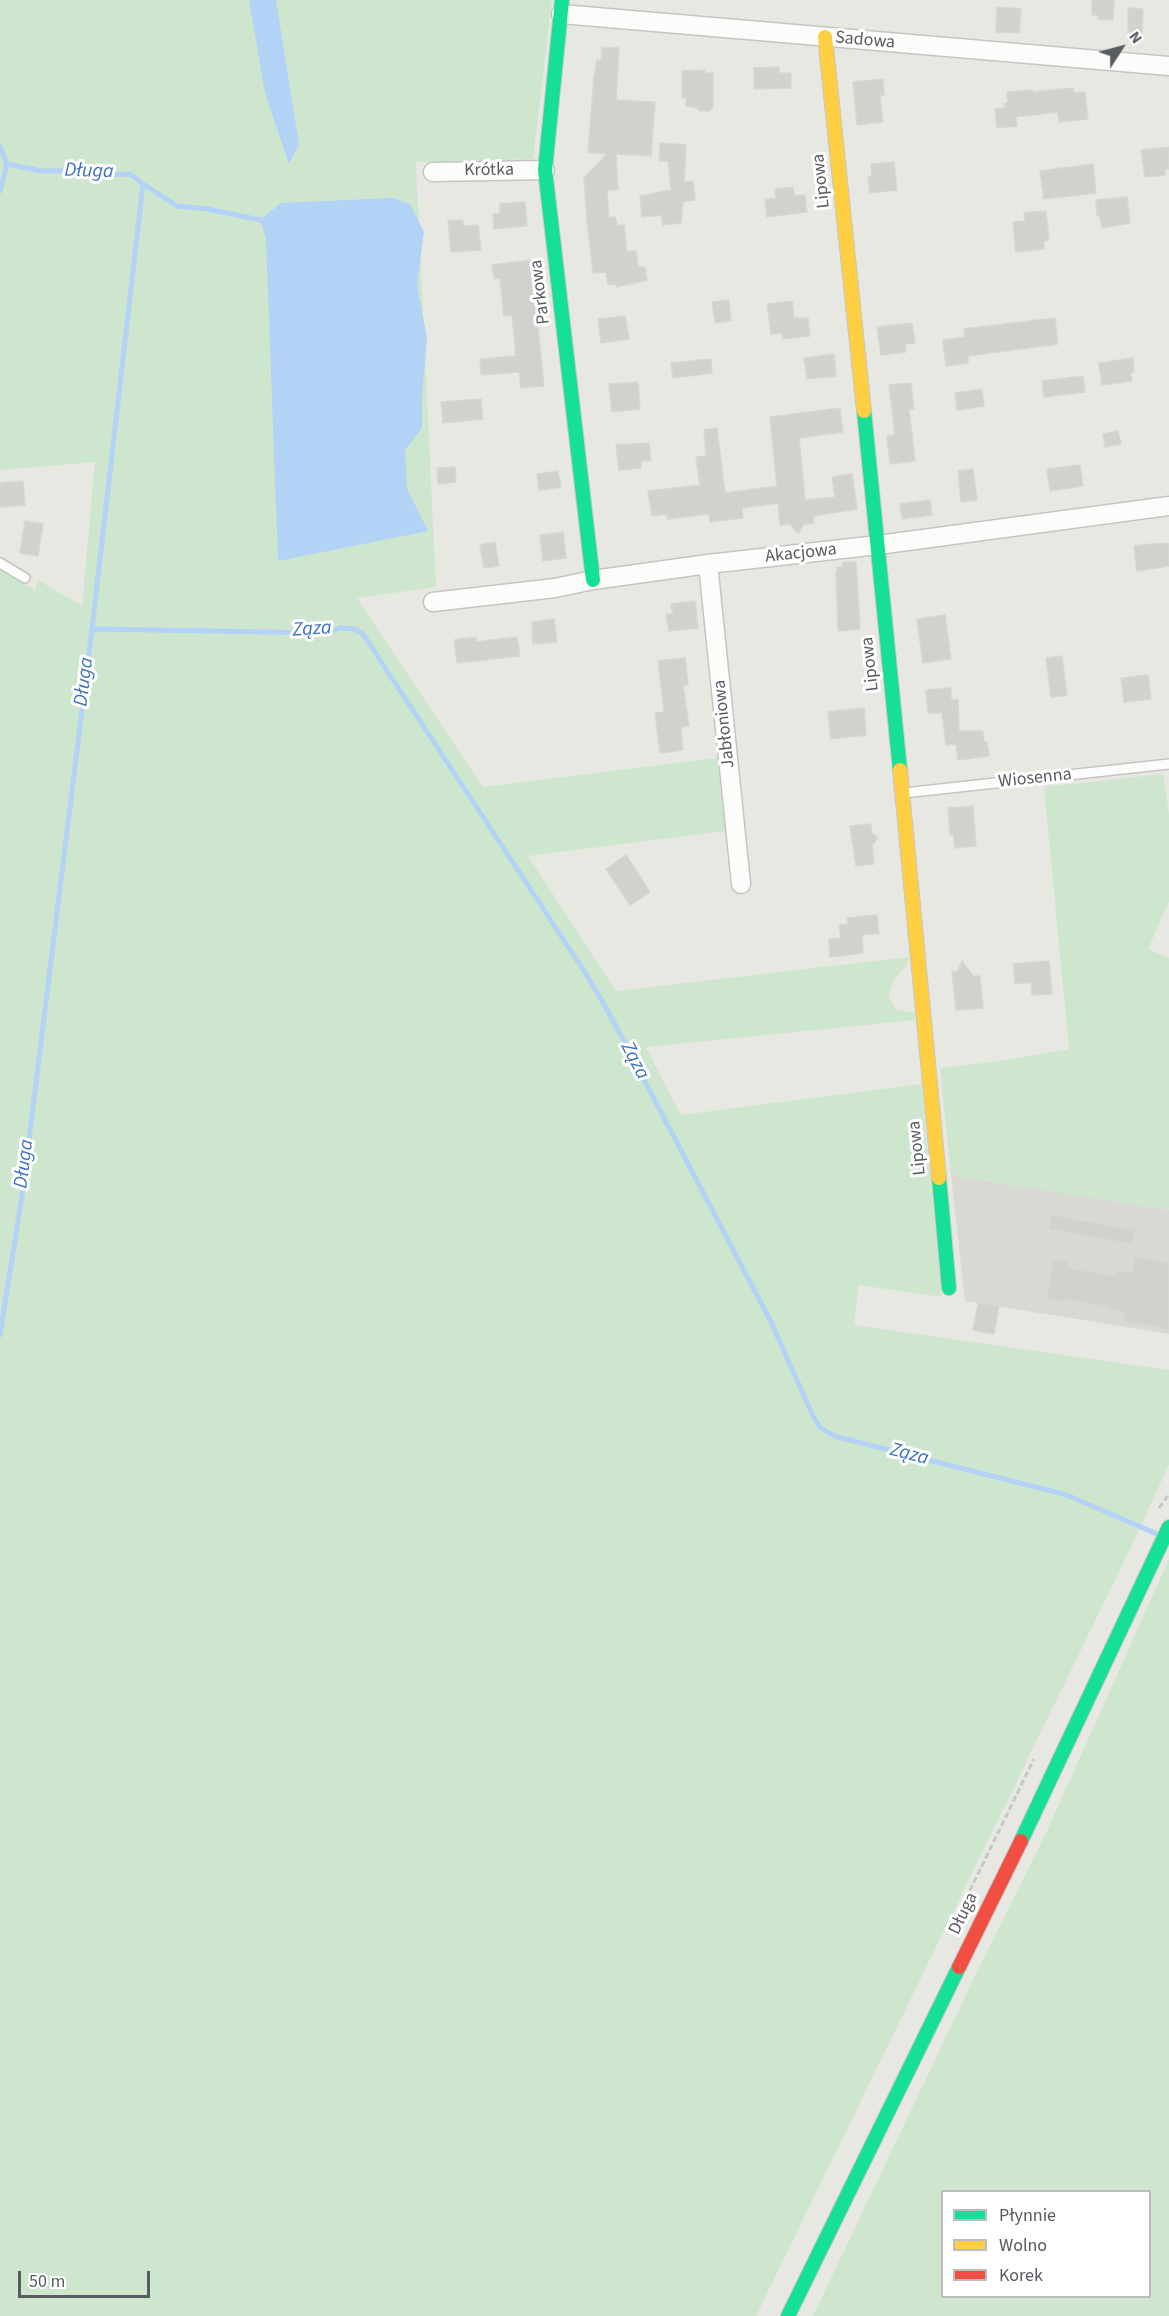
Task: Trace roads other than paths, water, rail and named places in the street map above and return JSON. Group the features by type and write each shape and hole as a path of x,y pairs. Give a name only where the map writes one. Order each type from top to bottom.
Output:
{"street":[{"name":"Sadowa","path":"561,7 825,38 1169,66"},
{"name":"Parkowa","path":"561,7 545,170 593,580"},
{"name":"Lipowa","path":"825,38 878,545 949,1288"},
{"name":"Krótka","path":"433,172 545,170"},
{"name":"Akacjowa","path":"433,602 555,588 593,580 708,564 878,545 1169,506"},
{"name":"Jabłoniowa","path":"708,564 741,884"},
{"name":"Długa","path":"788,2316 1030,1820 1169,1527"}],"lane":[{"path":"0,563 25,578"},
{"name":"Wiosenna","path":"902,794 1169,764"}],"water":[{"path":"249,0 276,0 299,145 289,164 265,93"},
{"path":"392,198 410,204 424,232 417,285 427,338 422,428 405,450 407,489 428,531 278,561 266,239 260,220 281,203"}],"waterway":[{"name":"Długa","path":"0,147 7,164 41,171 95,170 112,175 130,174 143,184 92,629 22,1196 0,1335"},
{"path":"0,191 7,164"},
{"path":"143,184 177,206 208,209 260,220"},
{"name":"Ząza","path":"92,629 327,633 340,628 354,629 363,634 586,974 609,1013 771,1322 820,1427 834,1436 1067,1495 1157,1534"}]}
